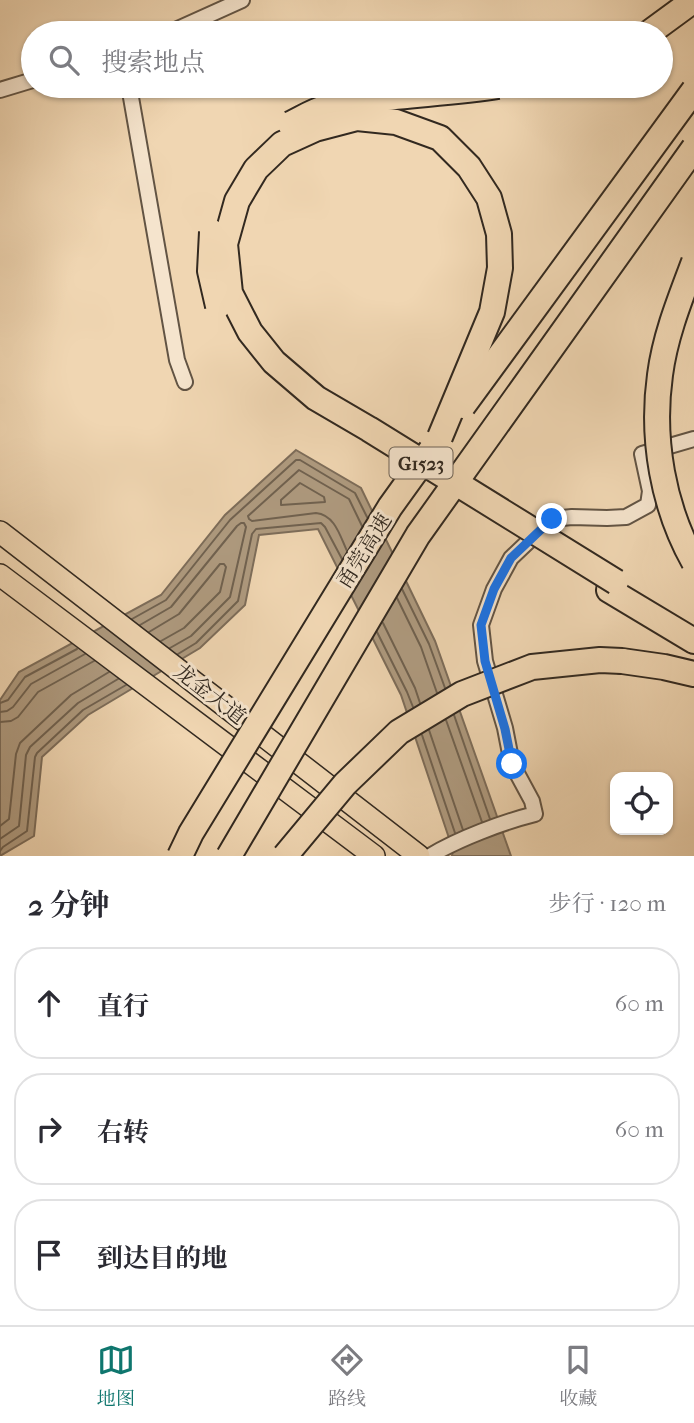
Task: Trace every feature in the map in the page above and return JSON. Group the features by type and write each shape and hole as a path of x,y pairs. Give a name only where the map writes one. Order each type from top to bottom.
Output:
{"highway":[{"path":"665,21 694,0"},
{"name":"甬莞高速","path":"180,856 191,833 390,507 694,90"},
{"path":"394,98 322,109 278,130 243,162 221,199 211,234 210,271 219,310 247,351 275,381 319,419 612,586 694,629"},
{"path":"440,437 492,312 500,268 499,233 489,198 469,167 440,138 396,122 357,118 315,129 282,144 256,169 237,201 225,244 230,293 250,332 274,362 316,398 369,429 694,641"},
{"name":"甬莞高速","path":"229,856 418,535 694,148"},
{"path":"694,262 673,320 660,374 656,422 662,475 682,540 694,562"},
{"path":"285,856 345,784 399,732 462,694 532,667 600,660 664,667 694,674"}],"main road":[{"name":"龙金大道","path":"0,532 419,856"},
{"name":"龙金大道","path":"0,575 374,856"}],"street":[{"path":"196,21 242,0"},
{"path":"0,90 21,84"},
{"path":"131,98 177,360 185,382"},
{"path":"430,856 514,820 535,814 533,801 512,764 505,729 485,661 481,625 494,589 511,558 552,519 626,517 648,505 650,491 642,454 694,439"}],"water":[{"path":"296,450 361,488 435,641 511,856 452,856 453,850 401,695 318,529 259,535 245,605 200,648 88,715 42,757 34,836 0,856 0,700 19,672 161,595 225,515"}],"route":[{"path":"512,764 505,729 485,661 481,625 494,589 511,558 552,519"}]}
